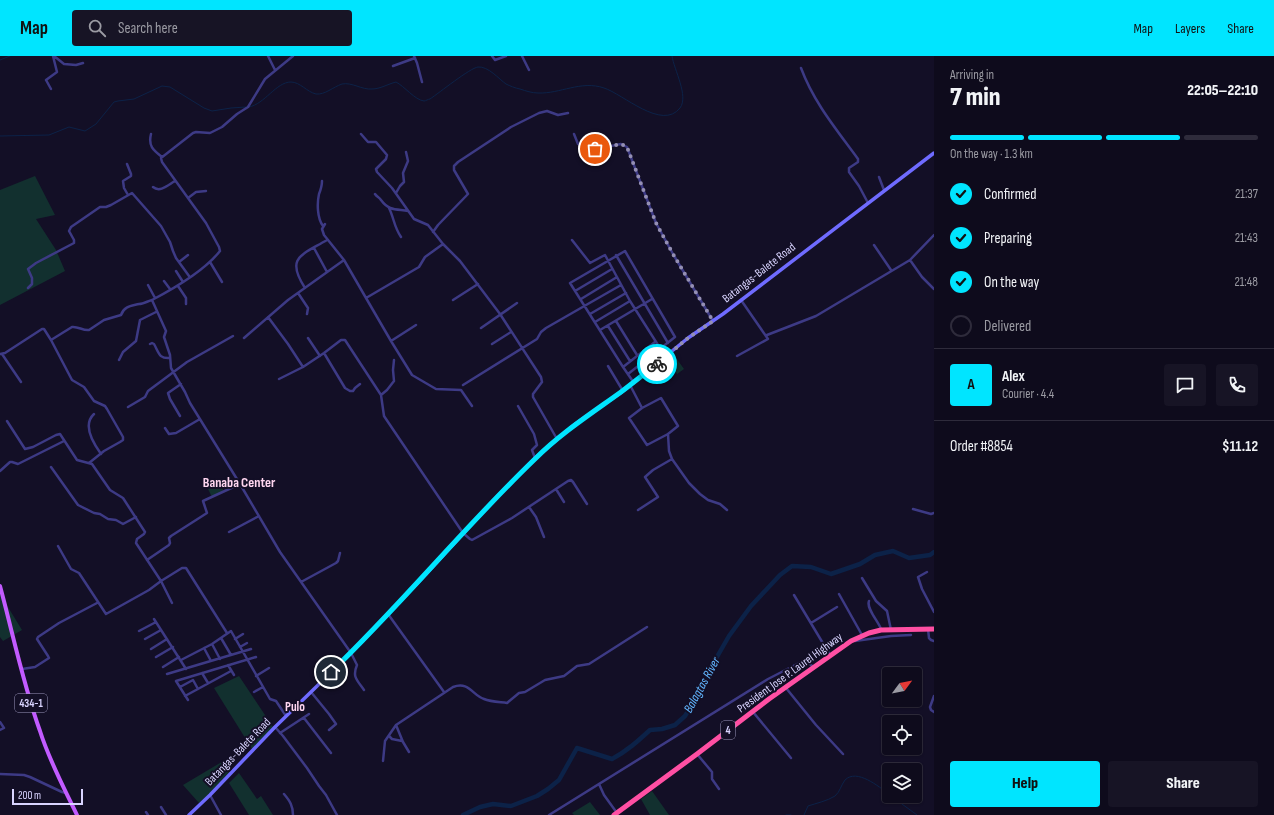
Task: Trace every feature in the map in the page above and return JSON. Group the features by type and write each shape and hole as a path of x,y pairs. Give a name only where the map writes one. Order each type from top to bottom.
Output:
{"highway":[{"name":"President Jose P. Laurel Highway","path":"615,814 785,687 851,641 881,630 934,629"}],"main road":[{"name":"Batangas-Balete Road","path":"189,815 311,691 351,653 463,533 535,458 556,439 623,391 688,338 741,300 934,153"},
{"name":"434-1","path":"0,586 40,732 77,815"}],"street":[{"path":"53,56 64,64 82,63"},
{"path":"51,89 46,80 57,73 53,56"},
{"path":"268,56 275,70"},
{"path":"162,157 193,133 210,133 222,127 248,107 261,84 275,70 293,56"},
{"path":"492,56 495,60 506,56"},
{"path":"522,56 529,70"},
{"path":"393,66 414,57 422,82"},
{"path":"801,68 814,97 840,136 858,159 858,162 849,168 849,172 868,202"},
{"path":"433,232 468,194 454,170 454,166 458,162 511,127 539,113 547,111 558,115 568,113"},
{"path":"51,340 75,326 87,331 104,320 121,315 125,308 152,300 178,286 210,262 219,252 219,247 206,222 162,162 162,157 151,146 151,134"},
{"path":"360,134 368,142 375,141 387,155 386,159 376,170 396,193 416,220 428,225 443,244 460,261 500,314 542,380 532,394 556,439"},
{"path":"574,134 578,144 590,144 596,149 621,144 627,147 656,223 713,321"},
{"path":"396,193 404,182 403,173 408,161 406,152"},
{"path":"128,164 131,174 123,181 124,188 128,195"},
{"path":"879,178 884,190"},
{"path":"153,187 157,190 175,181"},
{"path":"322,181 322,187 318,198 320,221 324,225 322,233 344,260 412,375 436,389 461,390 472,406"},
{"path":"188,198 196,192 206,191"},
{"path":"28,288 33,281 28,269 36,263 74,243 69,231 71,227 100,207 111,205 132,193 161,226 179,262 190,276"},
{"path":"375,194 385,206 395,210 408,211"},
{"path":"389,208 393,216 395,229 400,237"},
{"path":"767,335 816,316 910,260 934,235"},
{"path":"305,288 299,276 297,261 300,256 327,240"},
{"path":"572,240 590,264 605,255 630,301 672,367"},
{"path":"366,298 418,268 425,257 443,244"},
{"path":"874,245 891,270"},
{"path":"314,248 327,272"},
{"path":"628,374 675,337 625,250 570,282 628,374 642,408"},
{"path":"179,262 188,255"},
{"path":"616,255 668,343"},
{"path":"244,338 285,302 344,260"},
{"path":"910,260 922,277 934,289"},
{"path":"210,262 222,282"},
{"path":"575,291 612,269"},
{"path":"176,272 183,282"},
{"path":"581,299 617,276"},
{"path":"164,281 170,289"},
{"path":"452,300 478,284"},
{"path":"148,285 155,298"},
{"path":"463,385 537,339 541,332 546,328 621,285"},
{"path":"178,286 186,298 186,304"},
{"path":"298,293 308,308 307,314"},
{"path":"590,314 626,293"},
{"path":"600,330 652,299"},
{"path":"152,300 156,312 166,331 164,337 169,351 172,368 190,404 240,484 258,516 301,582 351,653 357,665 354,676 364,690"},
{"path":"737,356 768,339 767,335 741,300"},
{"path":"595,322 630,301"},
{"path":"481,328 517,303"},
{"path":"119,360 123,352 136,341 140,320 156,312"},
{"path":"268,317 303,367"},
{"path":"616,321 637,355"},
{"path":"391,341 416,324"},
{"path":"608,326 630,361"},
{"path":"20,382 1,354 44,329 72,380 84,387 94,401 105,406 123,437 123,440 100,454 89,463"},
{"path":"492,344 511,332"},
{"path":"128,407 145,397 148,391 181,366 233,336"},
{"path":"308,338 320,356"},
{"path":"279,379 303,367 341,340 345,340 380,395 384,416 463,533 472,540 505,522 571,480 587,504"},
{"path":"623,367 655,342"},
{"path":"150,344 154,344 164,359 170,358"},
{"path":"324,353 345,388 353,391 360,384"},
{"path":"380,395 387,390 394,381 394,360"},
{"path":"608,366 623,391"},
{"path":"180,416 168,393 181,384"},
{"path":"662,398 678,426 668,434 647,445 629,418 642,408 662,398"},
{"path":"518,406 534,434 537,445 532,450 535,458"},
{"path":"94,414 88,422 91,439 100,454"},
{"path":"165,428 169,434 176,433 200,419"},
{"path":"7,421 25,449 33,447 60,434 77,460 89,463 93,466 110,490 121,496 145,532 137,539 136,543 161,581 172,603"},
{"path":"668,434 669,451 672,459 689,483 708,500 720,504 726,510"},
{"path":"0,471 10,462 18,464 64,441"},
{"path":"638,510 658,498 645,477 653,470 672,459"},
{"path":"51,467 78,505 123,524 136,518"},
{"path":"147,560 169,545 169,538 171,536 207,513 203,501 240,484"},
{"path":"556,489 564,502"},
{"path":"529,507 536,517 544,537"},
{"path":"913,509 931,514 934,513"},
{"path":"229,532 258,516"},
{"path":"58,546 71,569 80,573 104,613 107,614 149,590 182,568 186,568 227,633"},
{"path":"301,582 338,561 340,553"},
{"path":"928,572 919,575 918,577 922,589 934,612"},
{"path":"862,578 876,601 887,611 891,630"},
{"path":"839,594 863,636"},
{"path":"794,595 831,655"},
{"path":"870,601 868,604 869,607 878,621 881,630"},
{"path":"22,669 35,667 49,658 37,639 38,637 59,623 98,603"},
{"path":"811,623 837,608"},
{"path":"388,614 444,692"},
{"path":"139,630 155,621 186,668"},
{"path":"383,761 385,741 396,725 444,692 457,685 464,685 470,688 478,696 485,700 507,703 519,693 525,692 545,680 564,676 577,666 589,664 647,627"},
{"path":"928,629 929,638 934,640"},
{"path":"145,639 161,630"},
{"path":"163,667 212,644 231,631 270,699 276,701 286,717"},
{"path":"235,638 242,634"},
{"path":"851,641 910,635"},
{"path":"221,638 231,655"},
{"path":"151,649 167,639"},
{"path":"240,647 247,643"},
{"path":"212,644 220,659"},
{"path":"156,657 173,647"},
{"path":"204,648 211,661"},
{"path":"167,674 251,649"},
{"path":"188,700 176,680 256,657"},
{"path":"549,815 768,679 801,662 809,662 813,668"},
{"path":"228,665 234,675"},
{"path":"256,676 269,668"},
{"path":"185,696 231,671"},
{"path":"202,673 208,683"},
{"path":"180,687 193,680 198,689"},
{"path":"254,692 263,687"},
{"path":"785,687 816,725 843,754"},
{"path":"311,691 336,724 329,730"},
{"path":"934,696 930,707 930,710 934,712"},
{"path":"753,711 790,758"},
{"path":"280,733 309,714"},
{"path":"304,718 331,753"},
{"path":"0,722 4,728 0,730"},
{"path":"396,725 409,752"},
{"path":"275,727 307,768 338,815"},
{"path":"389,736 392,739 403,742"},
{"path":"697,754 712,772 712,779 719,789"},
{"path":"0,774 24,775 66,793"},
{"path":"598,784 615,814"},
{"path":"284,794 291,802 293,815"},
{"path":"210,795 221,815"},
{"path":"161,807 166,815"}],"green space":[{"path":"35,176 55,215 36,219 56,250 65,271 0,305 0,190"},
{"path":"674,355 684,369 677,374 668,360"},
{"path":"220,483 224,492 212,497 208,489"},
{"path":"0,594 22,630 3,641 0,637"},
{"path":"239,676 273,727 252,749 214,688"},
{"path":"225,760 231,770 199,803 183,785"},
{"path":"239,773 257,799 261,796 273,815 249,815 229,783"},
{"path":"652,791 669,815 650,815 641,799"},
{"path":"590,802 600,815 574,815 572,813"}],"waterway":[{"path":"0,60 10,56"},
{"path":"249,107 260,102 280,85 291,82 294,82 316,94 326,92 342,84 350,84 372,89 396,82 417,98 425,101 474,68 482,67 506,84 534,93 554,92 579,86 595,86 604,88 642,109 663,115 672,114 680,108 683,97 672,56"},
{"path":"0,136 49,135 69,127 85,131 96,124 114,102 134,99 162,86 170,87 204,108 212,111 246,107"},
{"name":"Balagtas River","path":"463,815 480,807 493,804 511,806 537,796 559,780 577,748 612,759 637,742 650,730 662,729 675,725 685,716 729,636 751,606 780,575 792,566 811,567 831,574 860,564 875,555 893,551 909,558 930,555 934,552"},
{"path":"804,815 808,806 825,801 835,796 845,780 850,777 862,777 882,789"},
{"path":"901,803 917,815"},
{"path":"786,815 791,815"}],"way so far":[{"path":"595,149 621,144 626,145 656,223 713,321 688,338 657,364"}],"district":[{"name":"Banaba Center","path":"239,482"},
{"name":"Pulo","path":"295,707"}],"route":[{"path":"331,672 351,653 535,458 574,425 623,391 657,364"}]}
